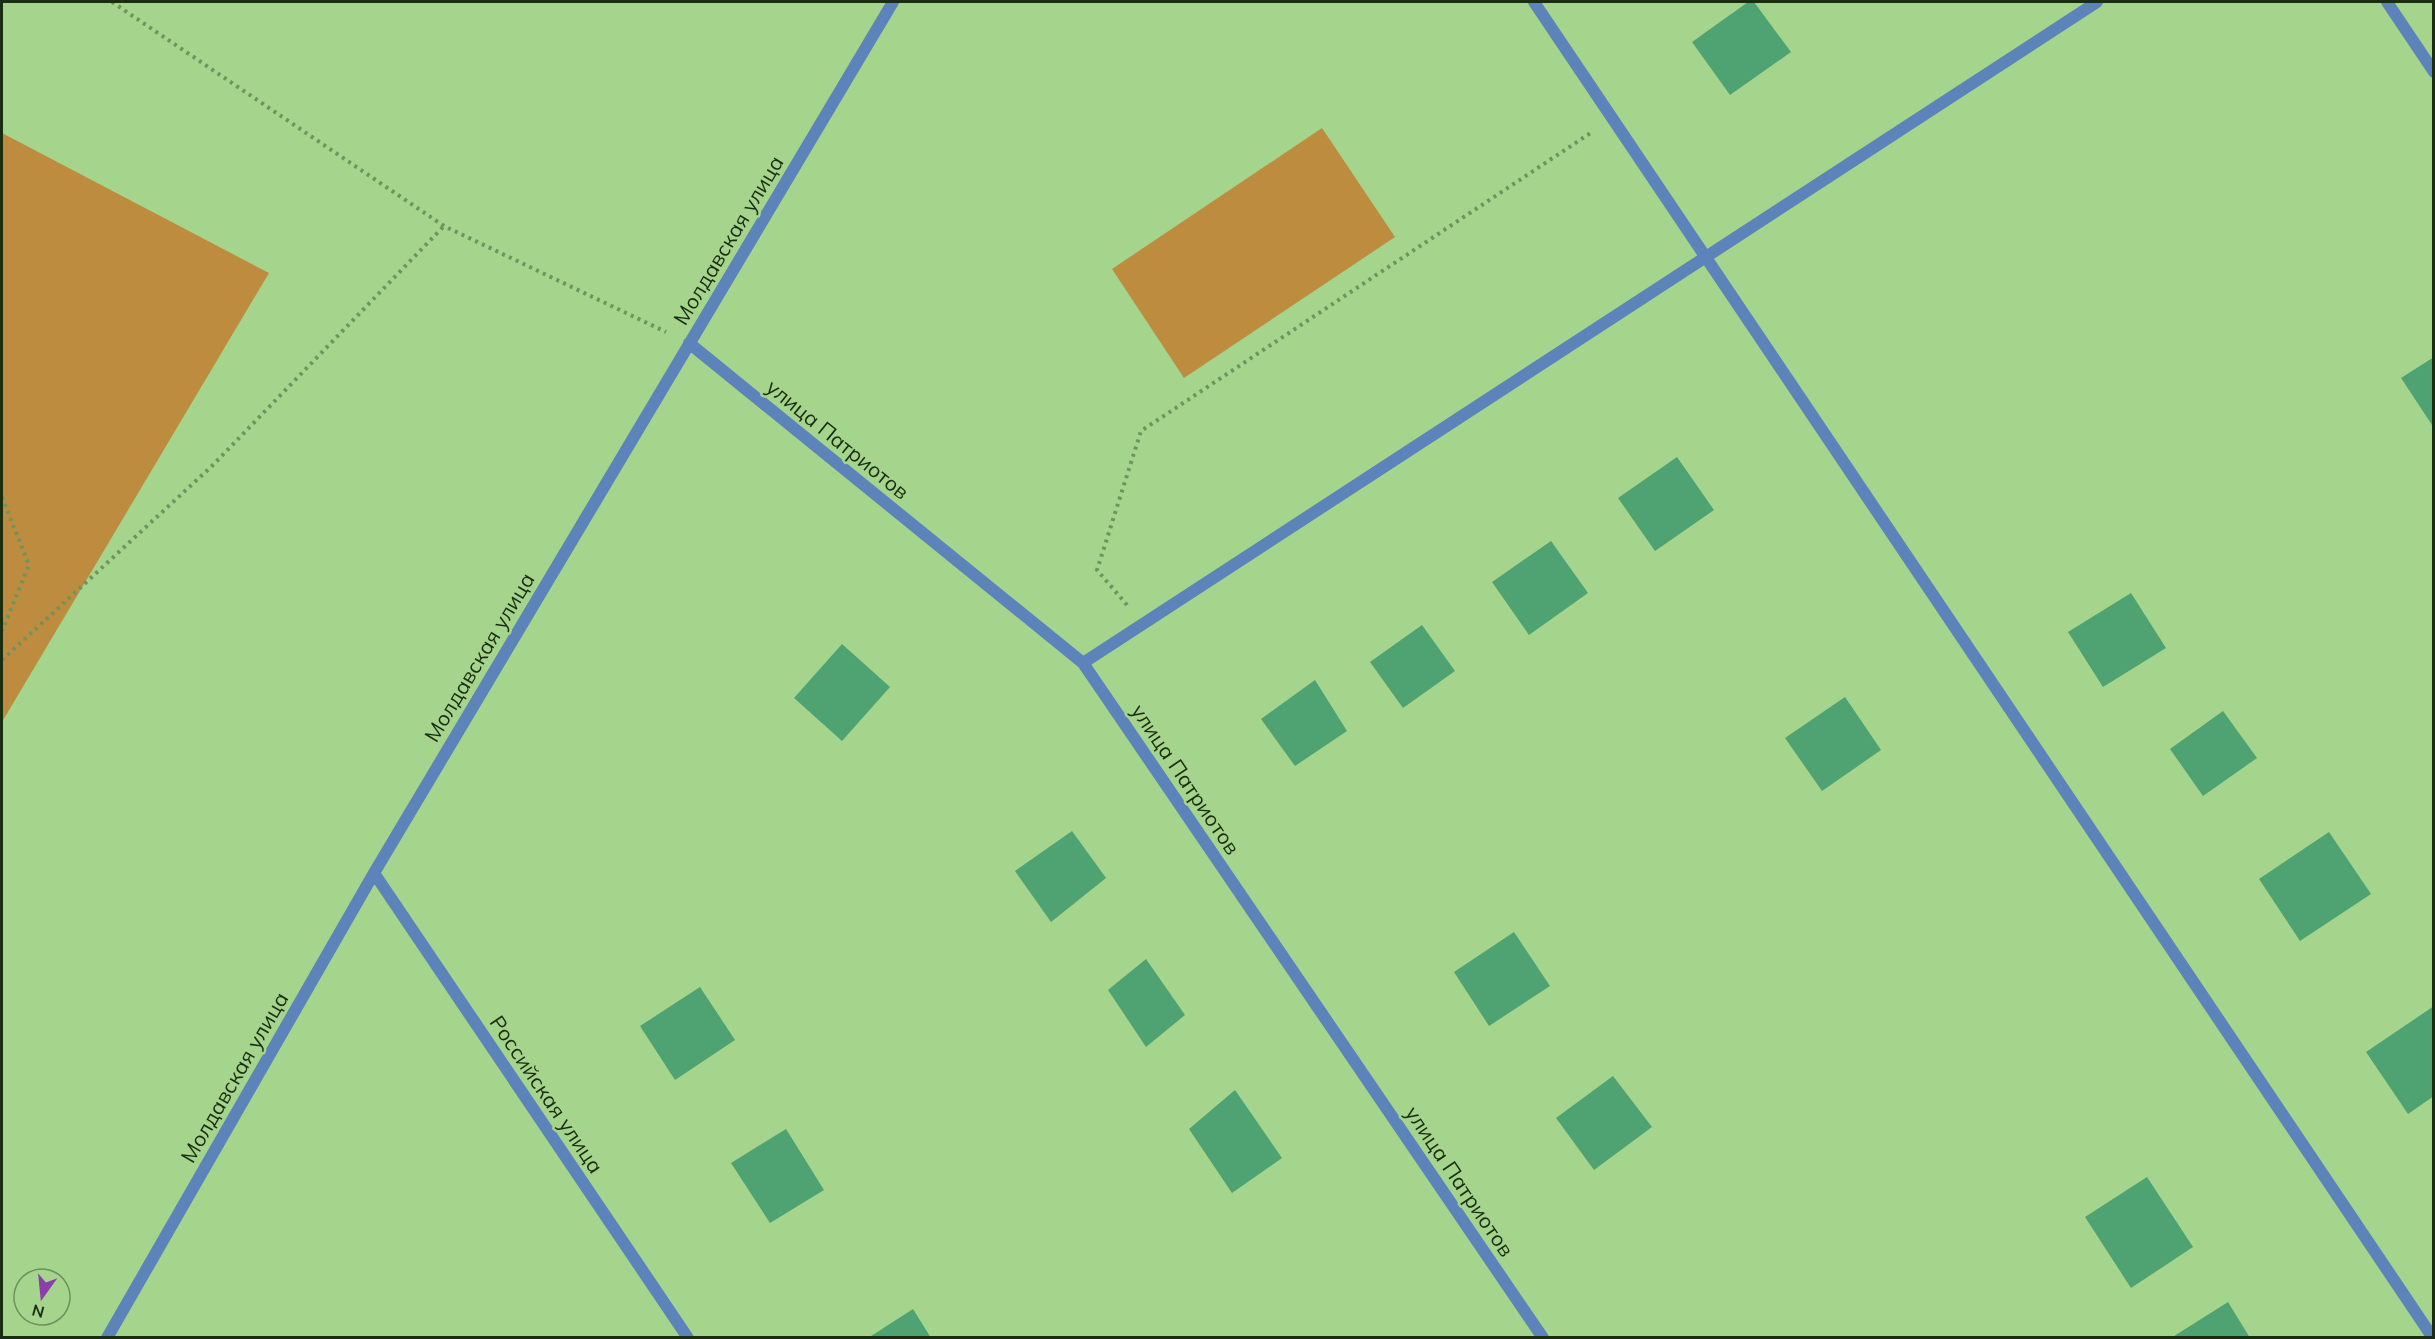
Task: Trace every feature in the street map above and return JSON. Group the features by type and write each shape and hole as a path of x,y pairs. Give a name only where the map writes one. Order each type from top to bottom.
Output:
{"street":[{"name":"Молдавская улица","path":"107,1338 374,873 893,2"},
{"path":"1534,2 2433,1338"},
{"path":"1083,663 1704,256 2097,2"},
{"path":"2387,2 2433,72"},
{"name":"улица Патриотов","path":"689,343 1083,663 1543,1338"},
{"name":"Российская улица","path":"374,873 688,1338"}],"path":[{"path":"112,2 444,226 689,343"},
{"path":"1143,623 1097,570 1141,431 1612,118"},
{"path":"2,660 212,466 444,226"},
{"path":"2,497 28,565 2,631"}],"shaded area":[{"path":"1322,128 1395,237 1184,378 1112,269"},
{"path":"2,133 269,273 2,722"}],"building":[{"path":"1748,2 1754,2 1791,52 1730,95 1692,42"},
{"path":"2434,357 2434,428 2401,378"},
{"path":"1677,457 1714,510 1655,551 1618,498"},
{"path":"1551,541 1588,593 1529,635 1492,582"},
{"path":"2131,593 2166,648 2103,687 2068,632"},
{"path":"1422,625 1455,671 1403,708 1370,662"},
{"path":"842,644 890,687 842,741 794,698"},
{"path":"1315,680 1347,731 1295,766 1261,719"},
{"path":"1845,697 1881,750 1822,791 1785,738"},
{"path":"2223,711 2257,758 2203,796 2170,749"},
{"path":"1072,831 1106,878 1051,922 1015,871"},
{"path":"2329,832 2371,894 2300,941 2259,879"},
{"path":"1514,932 1550,986 1489,1026 1454,972"},
{"path":"1146,959 1185,1015 1146,1047 1108,990"},
{"path":"700,987 735,1040 675,1080 640,1026"},
{"path":"2434,1006 2434,1096 2408,1114 2366,1052"},
{"path":"1613,1076 1652,1127 1594,1170 1556,1118"},
{"path":"1235,1090 1282,1158 1232,1193 1189,1129"},
{"path":"786,1129 824,1190 770,1223 731,1163"},
{"path":"2147,1177 2193,1247 2131,1288 2085,1217"},
{"path":"2228,1302 2250,1338 2171,1338"},
{"path":"913,1309 931,1338 868,1338"}]}
